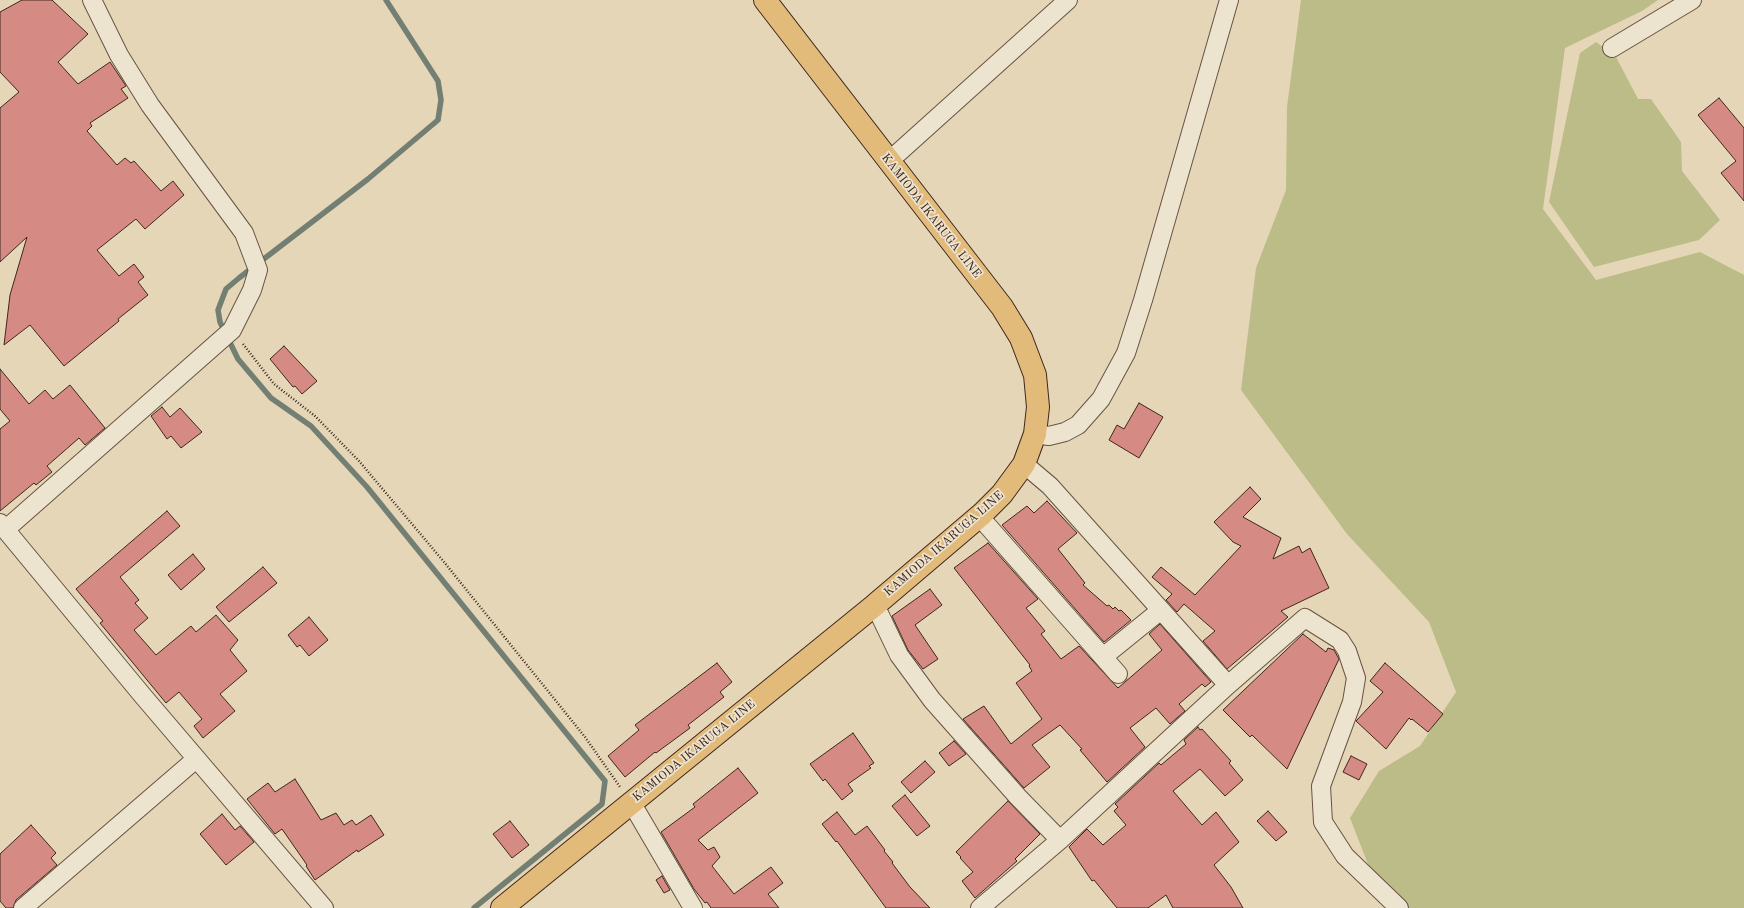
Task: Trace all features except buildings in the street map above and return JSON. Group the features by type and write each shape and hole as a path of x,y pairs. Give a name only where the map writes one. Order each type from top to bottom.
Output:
{"main road":[{"name":"KAMIODA IKARUGA LINE","path":"502,908 874,605 979,516 1002,494 1024,464 1035,434 1038,408 1035,375 1020,338 1002,308 888,162 765,0"}],"street":[{"path":"92,0 119,55 150,105 244,233 258,270 252,290 232,330 3,526 143,696 324,908"},
{"path":"888,162 1068,0"},
{"path":"1035,434 1049,436 1065,432 1078,425 1101,398 1126,353 1143,300 1229,0"},
{"path":"1612,48 1692,0"},
{"path":"1024,464 1050,486 1228,685"},
{"path":"979,516 1118,674"},
{"path":"874,605 898,655 932,700 1018,797 1060,840"},
{"path":"1103,657 1161,610"},
{"path":"980,908 1060,840 1228,685 1305,618 1340,640 1347,651 1356,678 1352,702 1321,786 1323,822 1345,856 1399,908"},
{"path":"23,908 196,759"},
{"path":"631,802 693,908"}],"path":[{"path":"232,330 274,384 315,416 359,461 444,562 585,737 631,802"}],"green space":[{"path":"1301,0 1658,0 1642,11 1565,48 1543,209 1596,280 1700,252 1744,275 1744,908 1385,908 1350,818 1379,771 1420,746 1456,692 1429,622 1347,534 1241,390 1256,268 1286,190 1287,107"},
{"path":"1596,42 1616,57 1638,99 1651,99 1681,142 1682,171 1720,220 1699,240 1594,267 1549,202 1580,53"}],"waterway":[{"path":"386,0 438,81 441,100 438,120 368,179 226,289 218,310 220,322 238,359 271,398 311,426 367,487 605,781 602,804 474,908"}]}
